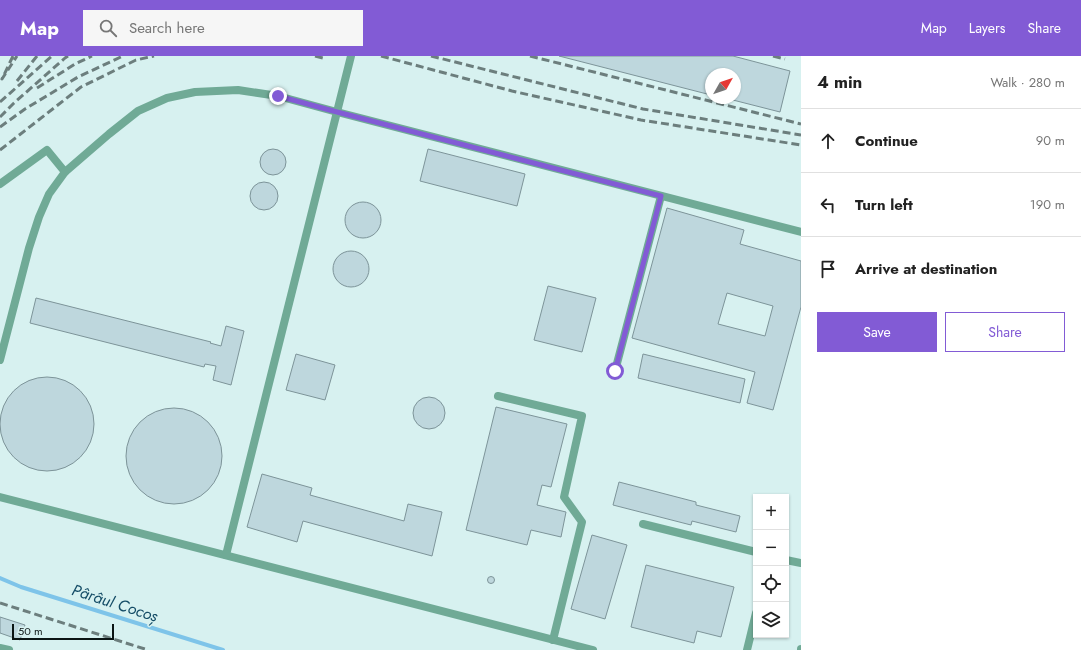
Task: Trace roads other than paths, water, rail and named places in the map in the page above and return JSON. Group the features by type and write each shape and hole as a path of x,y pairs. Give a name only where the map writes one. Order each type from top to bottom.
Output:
{"lane":[{"path":"226,555 351,56"},
{"path":"0,360 38,217 49,194 65,172 138,111 167,98 195,92 238,90 278,96 801,232"},
{"path":"0,184 47,150 65,172"},
{"path":"615,371 661,196"},
{"path":"498,396 582,416 564,497 582,522 553,640"},
{"path":"0,497 593,650"},
{"path":"643,524 753,551"},
{"path":"789,561 801,563"},
{"path":"747,650 753,626"},
{"path":"0,648 9,650"}],"waterway":[{"name":"Pârâul Cocoș","path":"0,578 21,587 223,650"}],"railway":[{"path":"13,56 2,79 17,56"},
{"path":"17,81 37,56"},
{"path":"0,102 52,56"},
{"path":"0,117 68,56"},
{"path":"37,88 75,64 92,56"},
{"path":"0,127 25,109 78,77 123,56"},
{"path":"0,150 81,87 136,60 154,56"},
{"path":"315,56 323,58"},
{"path":"381,56 512,91 641,120 801,145"},
{"path":"431,56 643,109 801,135"},
{"path":"530,56 801,124"},
{"path":"773,56 785,59"},
{"path":"0,603 148,650"}]}
